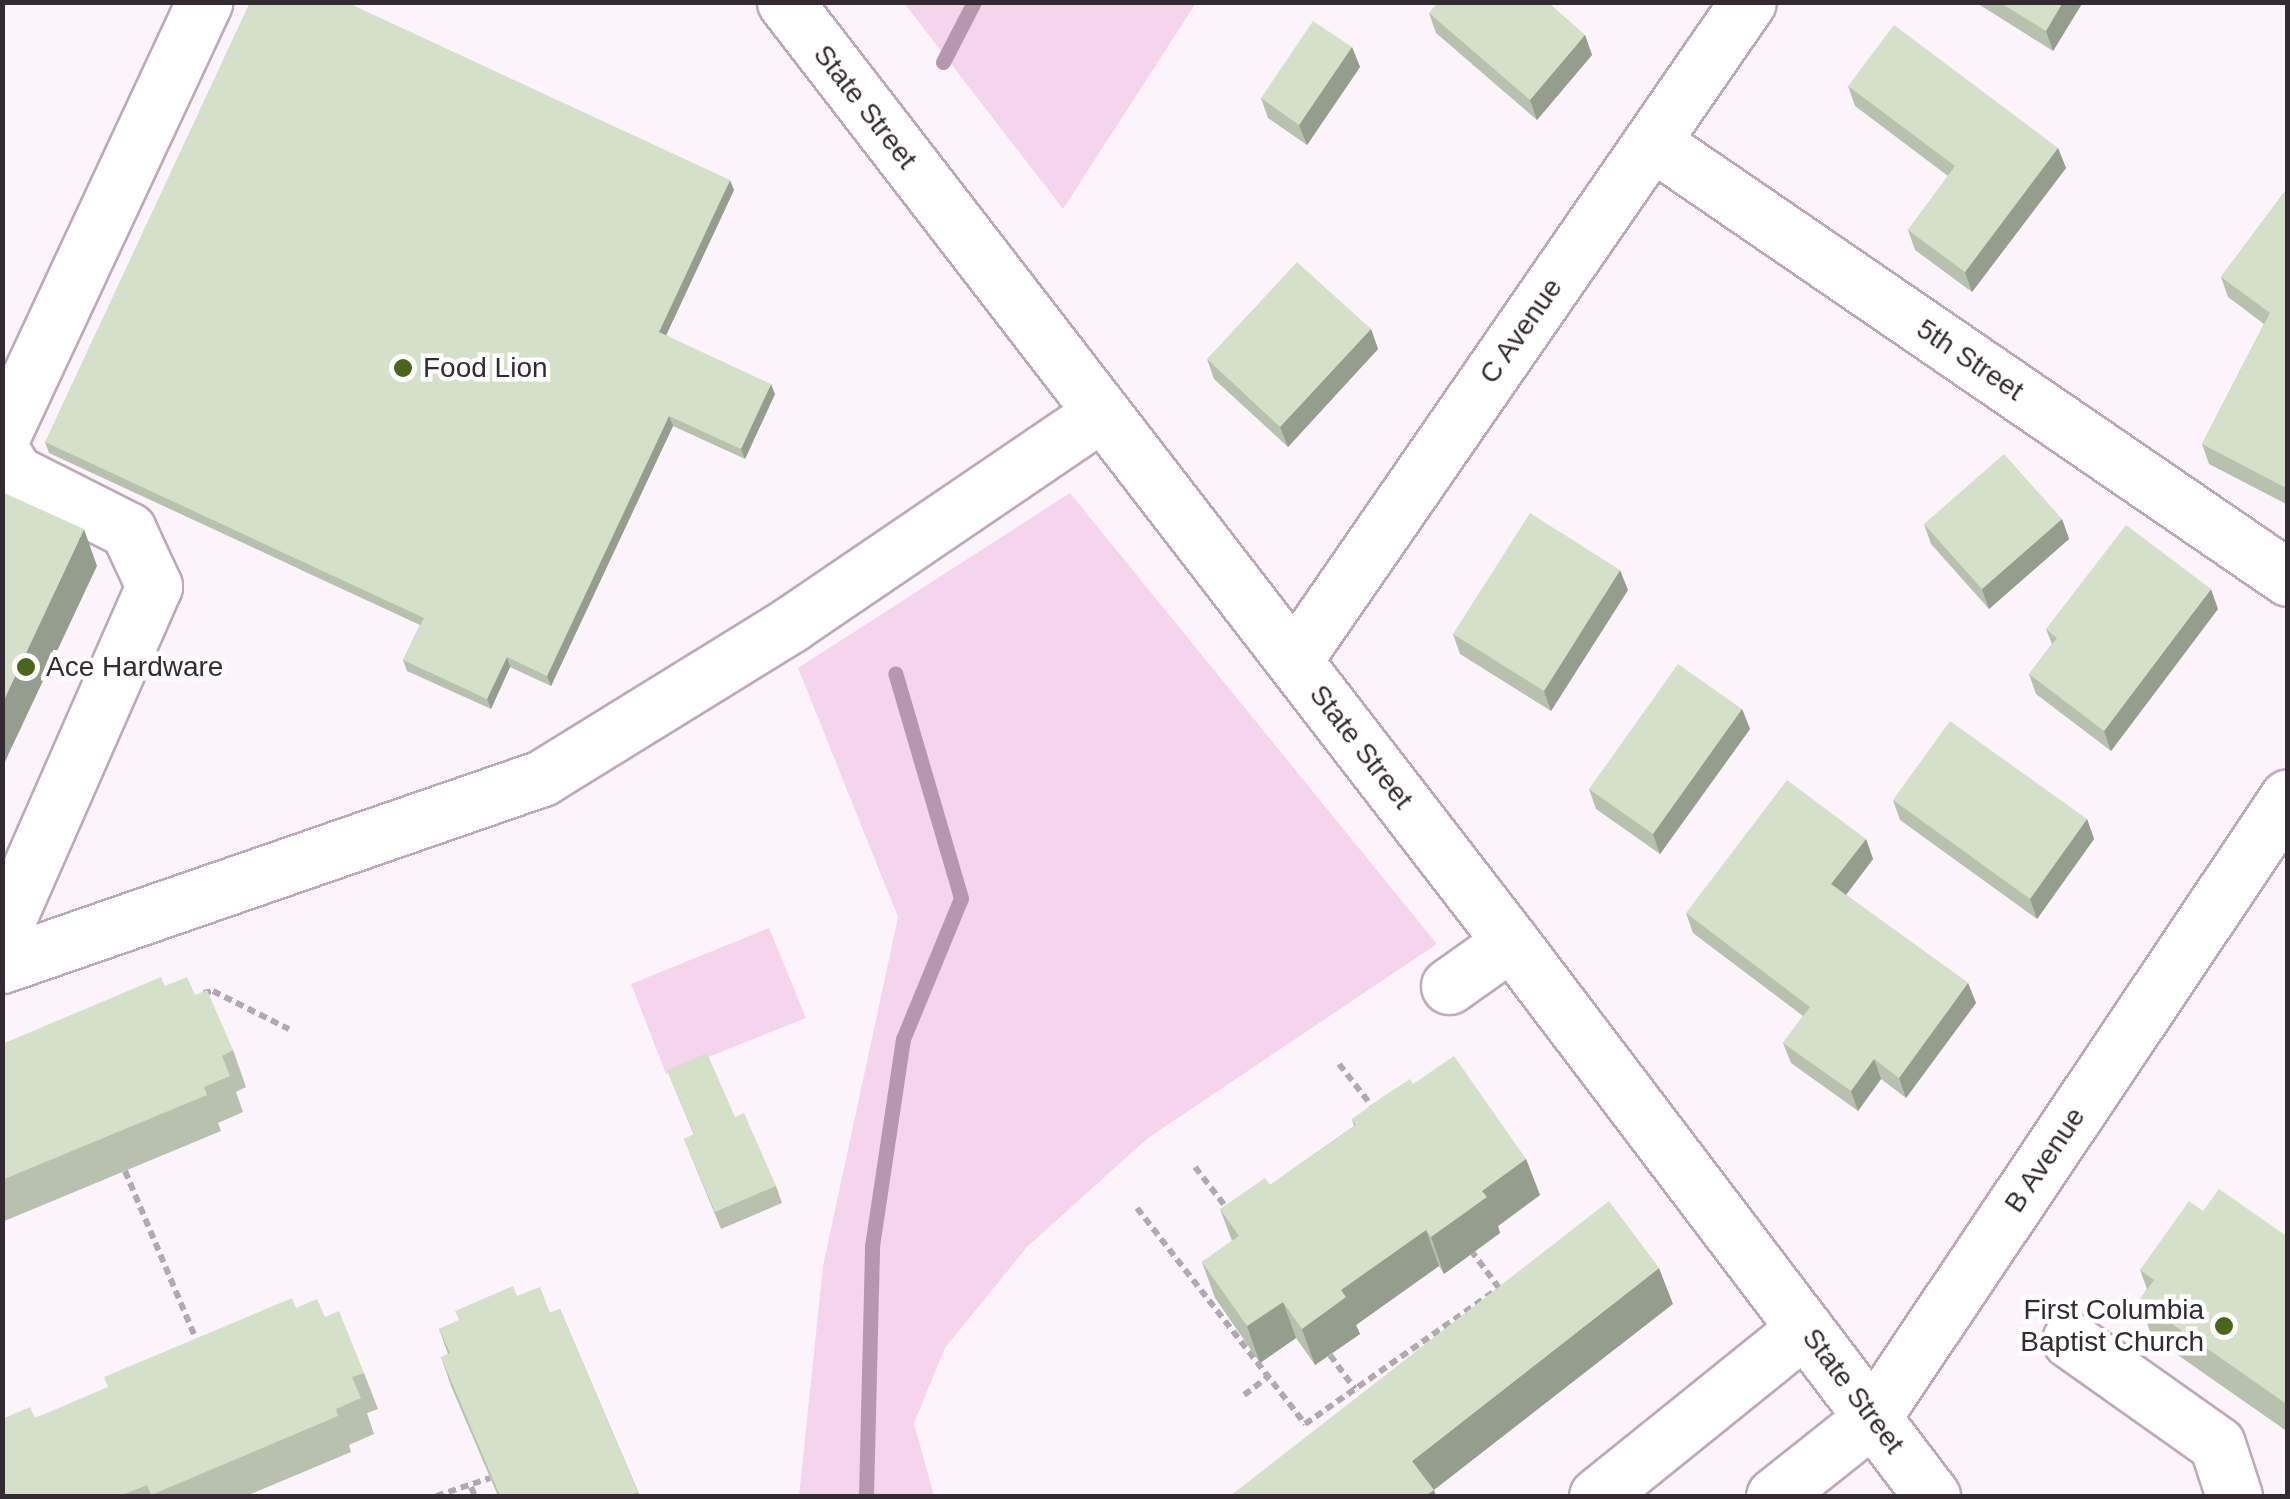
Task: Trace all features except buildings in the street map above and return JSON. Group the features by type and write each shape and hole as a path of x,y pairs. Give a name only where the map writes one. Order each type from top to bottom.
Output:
{"street":[{"path":"2,436 204,2"},
{"name":"State Street","path":"784,2 1512,942 1932,1496"},
{"name":"C Avenue","path":"1294,660 1748,2"},
{"name":"5th Street","path":"1652,142 2288,578"},
{"path":"2,965 542,778 791,624 1100,414"},
{"path":"2,452 14,473 128,530 154,586 2,934"},
{"name":"B Avenue","path":"1774,1496 1872,1418 2288,797"},
{"path":"1450,986 1512,942"},
{"path":"1597,1496 1805,1328"},
{"path":"2070,1340 2217,1444 2234,1496"}],"path":[{"path":"195,995 213,990 289,1029"},
{"path":"1340,1064 1384,1120"},
{"path":"1195,1167 1238,1222"},
{"path":"125,1171 204,1357"},
{"path":"1137,1208 1304,1424 1499,1288 1472,1253"},
{"path":"1330,1355 1355,1389"},
{"path":"1244,1395 1268,1377"},
{"path":"436,1496 490,1478"},
{"path":"471,1487 475,1496"}],"shaded area":[{"path":"904,3 1196,3 1063,209"},
{"path":"1070,493 1437,944 1148,1138 1027,1247 945,1348 914,1423 934,1496 799,1496 823,1266 898,917 798,668"},
{"path":"769,928 806,1018 666,1074 631,984"}],"waterway":[{"path":"943,62 974,2"},
{"path":"866,1496 872,1246 903,1039 961,898 895,673"}],"place":[{"name":"Food Lion","path":"403,368"},
{"name":"Ace Hardware","path":"26,667"},
{"name":"First Columbia Baptist Church","path":"2224,1326"}]}
